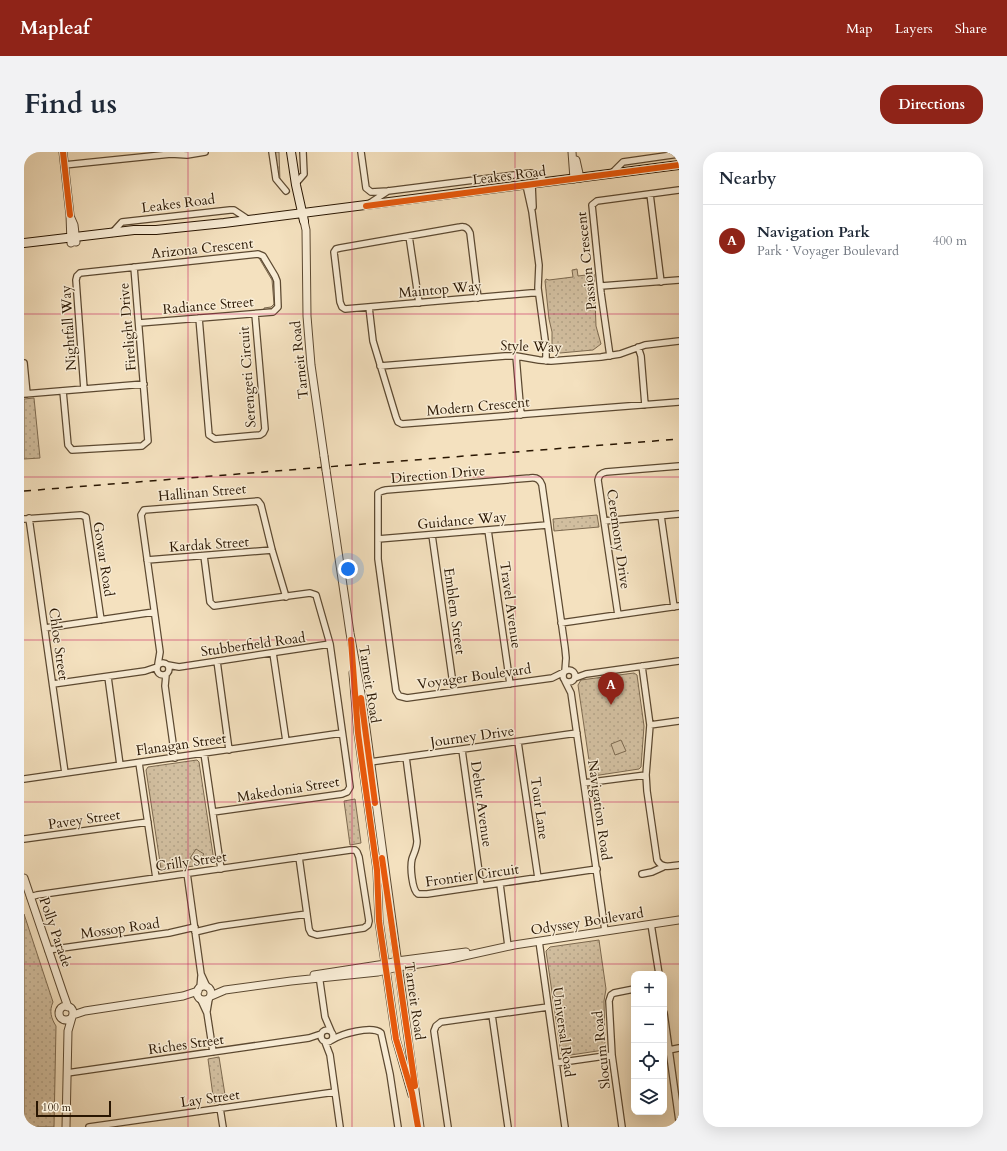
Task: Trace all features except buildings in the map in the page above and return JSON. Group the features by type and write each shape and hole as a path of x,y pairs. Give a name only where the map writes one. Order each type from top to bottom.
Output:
{"main road":[{"name":"Tarneit Road","path":"291,152 303,217"},
{"name":"Leakes Road","path":"24,249 112,233 249,220 303,217 366,206 679,165"},
{"name":"Leakes Road","path":"24,243 124,236 156,230"}],"street":[{"path":"62,152 73,240"},
{"path":"64,165 171,154 187,155 205,152"},
{"path":"272,152 276,179 286,190"},
{"path":"296,185 296,182 302,178 304,174 302,152"},
{"path":"361,152 366,188 373,192 530,173 537,174 546,182"},
{"path":"573,152 577,179"},
{"path":"610,174 623,162 679,154"},
{"path":"529,185 539,265 538,293 546,347 546,361"},
{"name":"Passion Crescent","path":"610,356 591,208 592,204 597,201 679,190"},
{"name":"Leakes Road","path":"366,206 388,191"},
{"path":"650,194 661,282"},
{"name":"Leakes Road","path":"112,233 122,222 230,210 234,210 249,220"},
{"name":"Tarneit Road","path":"303,217 306,230 307,316 311,365 351,640 362,699 419,1127"},
{"path":"419,303 410,236 460,226 468,228 470,233 478,298"},
{"name":"Maintop Way","path":"410,236 335,250 333,256 340,302 344,308 538,293"},
{"name":"Arizona Crescent","path":"134,267 260,254 277,282 277,309"},
{"name":"Firelight Drive","path":"63,391 67,443 70,450 75,451 142,446 146,444 149,439 134,267"},
{"name":"Nightfall Way","path":"84,389 76,278 82,273 134,267"},
{"path":"601,286 679,280"},
{"name":"Modern Crescent","path":"369,307 373,341 380,366 397,419 402,424 679,402"},
{"name":"Radiance Street","path":"139,323 255,314 272,312 277,309"},
{"name":"Serengeti Circuit","path":"199,318 208,433 211,437 216,439 260,435 265,431 255,314"},
{"name":"Style Way","path":"380,366 505,356 516,356 546,361 610,356 648,344 679,342"},
{"path":"638,347 641,356 645,405"},
{"path":"516,356 521,415"},
{"path":"24,363 25,394 144,384"},
{"name":"Ceremony Drive","path":"618,615 598,480 599,476 603,472 679,466"},
{"name":"Direction Drive","path":"399,696 396,691 378,560 378,493 382,491 533,478 538,479 542,485 547,525"},
{"name":"Hallinan Street","path":"162,669 140,515 142,511 146,509 183,506 260,502 286,597"},
{"path":"604,521 679,514"},
{"name":"Gowar Road","path":"27,519 81,515 86,517 101,620"},
{"path":"561,623 676,607 661,516"},
{"name":"Chloe Street","path":"27,519 45,628 65,773"},
{"path":"547,525 566,658 563,677 565,681 570,682 586,674 679,661"},
{"name":"Guidance Way","path":"378,539 547,525"},
{"name":"Travel Avenue","path":"488,530 510,684"},
{"name":"Emblem Street","path":"432,535 454,691"},
{"name":"Kardak Street","path":"147,560 272,550"},
{"name":"Makedonia Street","path":"204,556 210,602 214,606 310,593 316,595 330,644 350,787 347,792 336,795 212,812"},
{"path":"45,628 154,612"},
{"path":"351,640 357,718 377,870 379,921 385,967 396,1039 412,1093 419,1127"},
{"name":"Stubberfield Road","path":"162,669 330,644"},
{"path":"273,653 286,741"},
{"path":"566,658 575,675 575,679"},
{"path":"217,661 229,750"},
{"path":"642,666 650,725 646,775 657,860 663,867"},
{"path":"53,684 162,669 175,758"},
{"path":"564,672 569,670 586,674"},
{"name":"Voyager Boulevard","path":"399,696 403,698 552,678 564,672"},
{"path":"108,677 120,765"},
{"name":"Voyager Boulevard","path":"552,678 565,681"},
{"name":"Navigation Road","path":"571,692 575,679"},
{"name":"Navigation Road","path":"565,681 571,692 605,931"},
{"path":"650,725 679,721"},
{"name":"Flanagan Street","path":"24,779 342,733"},
{"name":"Journey Drive","path":"370,762 577,733"},
{"name":"Tour Lane","path":"518,742 538,878"},
{"name":"Debut Avenue","path":"462,750 481,886"},
{"path":"204,754 220,869"},
{"path":"361,754 366,762 370,762"},
{"name":"Frontier Circuit","path":"406,758 417,840 416,849 411,864 415,892 418,894 423,895 597,869"},
{"path":"139,762 156,878"},
{"path":"370,762 366,764 365,767 370,800 371,824"},
{"path":"584,783 646,775"},
{"name":"Pavey Street","path":"24,839 148,822"},
{"name":"Crilly Street","path":"30,897 299,857 350,850 356,851 359,856 369,921 368,925 364,928 315,935 309,930 307,914"},
{"path":"299,857 307,914"},
{"path":"642,874 652,872 663,867 679,865"},
{"path":"187,873 213,1052"},
{"name":"Polly Parade","path":"24,878 63,993 71,1012"},
{"path":"500,884 508,946"},
{"name":"Mossop Road","path":"48,950 307,914"},
{"name":"Odyssey Boulevard","path":"71,1012 319,977 397,964 446,960 508,946 679,920"},
{"path":"651,924 659,971"},
{"name":"Universal Road","path":"539,941 565,1127"},
{"path":"319,977 325,1017 334,1036 330,1055 340,1127"},
{"name":"Slocum Road","path":"622,1127 612,1055 609,998 617,991 631,989"},
{"name":"Polly Parade","path":"61,1010 63,993"},
{"path":"68,1031 60,1014 64,1007 71,1012"},
{"path":"448,1127 434,1031 436,1026 441,1022 548,1007"},
{"path":"63,1019 68,1020 71,1012"},
{"path":"66,1127 68,1031 71,1012"},
{"path":"492,1015 508,1127"},
{"path":"325,1017 321,1038 324,1041 330,1055"},
{"path":"322,1032 327,1030 346,1033 373,1029 378,1030 381,1034 390,1074 398,1127"},
{"name":"Riches Street","path":"67,1073 309,1038 322,1032"},
{"path":"324,1041 328,1042 346,1033"},
{"path":"667,1035 678,1105 679,1121"},
{"name":"Riches Street","path":"309,1038 324,1041"},
{"path":"669,1050 679,1048"},
{"path":"556,1063 612,1055"},
{"name":"Lay Street","path":"89,1127 335,1092"},
{"path":"220,1108 223,1127"}],"green space":[{"path":"275,152 279,152 280,181 279,181"},
{"path":"259,257 274,279 276,304 273,308 264,310 264,308 271,307 274,304 272,280"},
{"path":"577,269 578,276 594,274 596,326 601,344 593,350 560,353 552,348 552,332 549,319 545,281 546,279 549,280 573,277 572,270"},
{"path":"34,398 40,458 24,459 24,399"},
{"path":"597,515 599,527 554,531 553,519"},
{"path":"634,673 637,675 644,726 641,767 639,769 593,776 591,774 578,685 581,680"},
{"path":"621,740 626,751 615,755 611,744"},
{"path":"197,760 199,762 214,861 212,863 163,871 161,869 146,770 148,767"},
{"path":"355,799 361,843 350,845 344,801"},
{"path":"196,849 204,854 197,863 190,858"},
{"path":"24,914 53,1002 51,1014 56,1026 54,1127 24,1127"},
{"path":"599,940 606,989 604,1001 605,1048 604,1050 564,1056 561,1054 546,951 550,947"},
{"path":"219,1057 226,1101 214,1103 208,1059"}],"railway":[{"path":"24,491 679,439"}],"cycle path":[{"path":"63,152 70,215"},
{"path":"366,206 679,165"},
{"path":"351,640 358,733 377,870 379,921 396,1039 412,1093 418,1127"},
{"path":"361,698 375,803"},
{"path":"382,858 415,1086"}],"place":[{"name":"Navigation Park","path":"611,705"}]}
